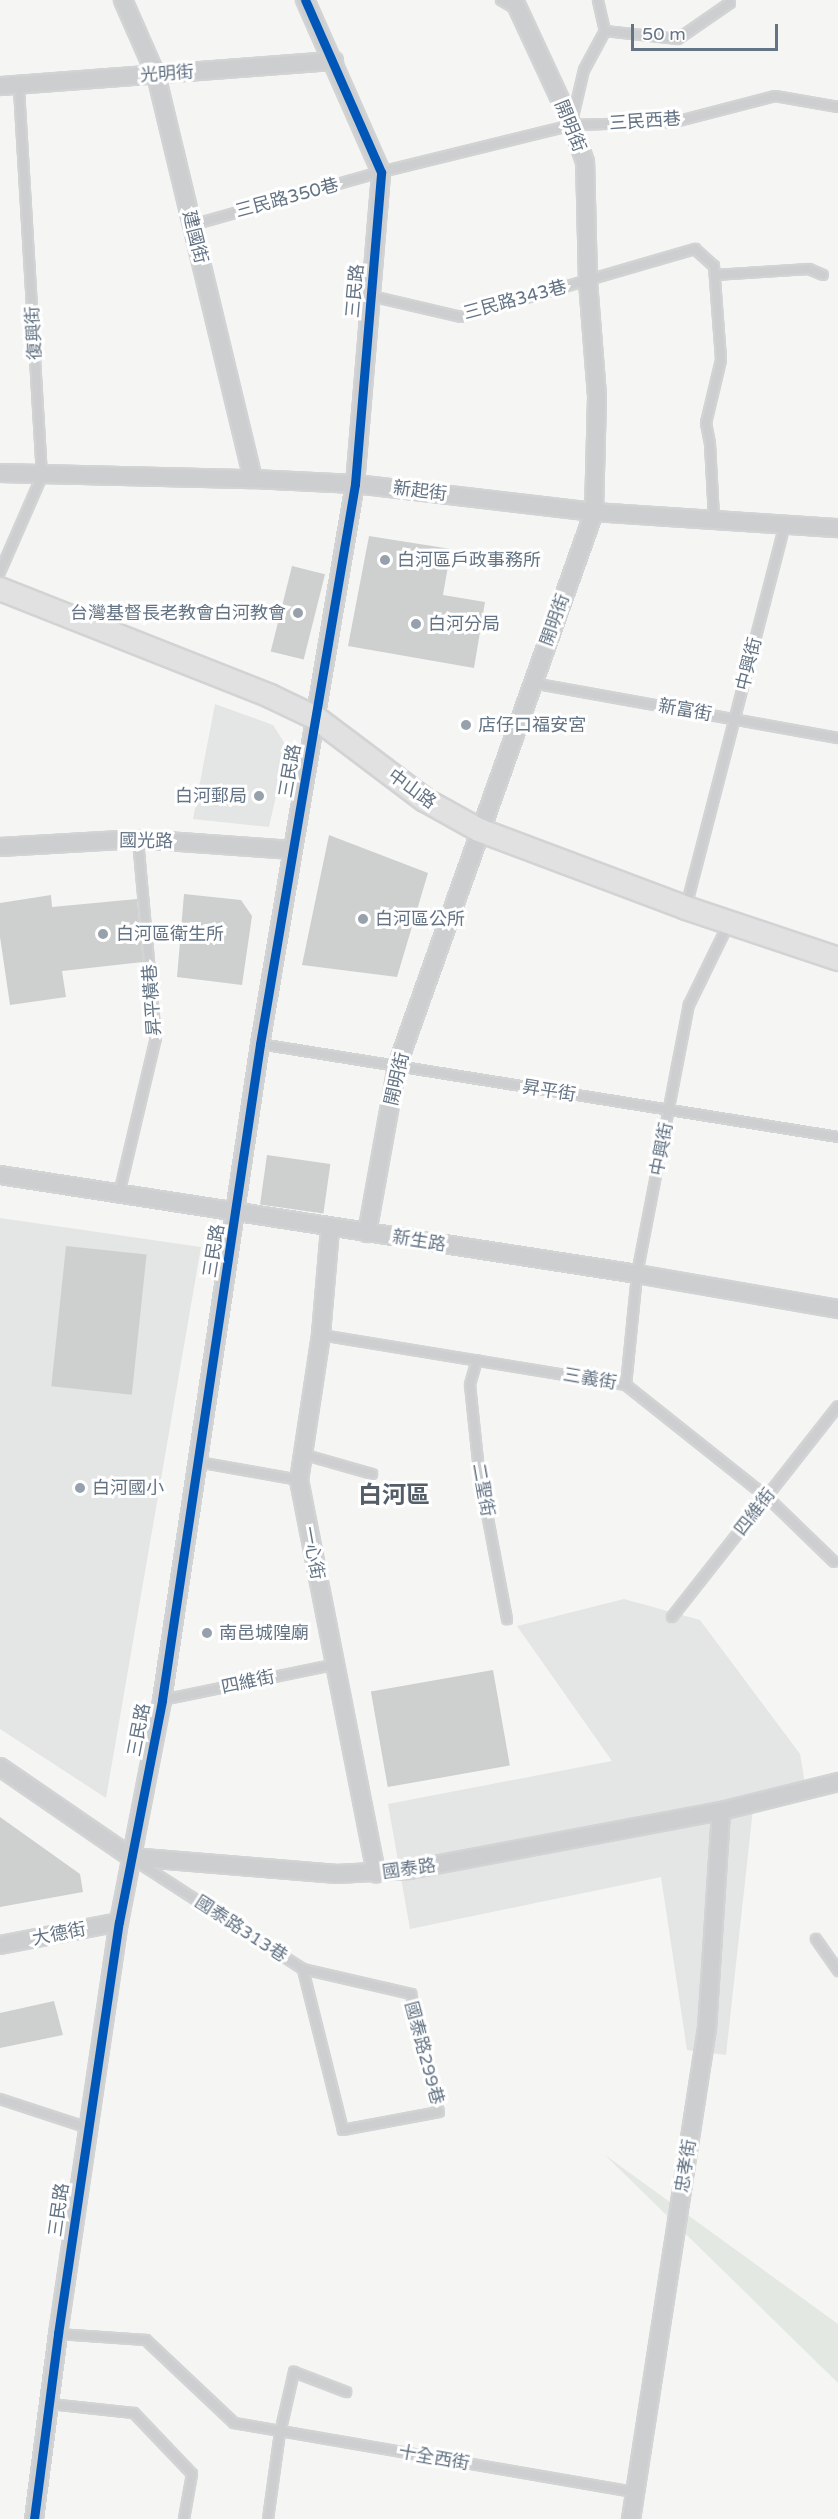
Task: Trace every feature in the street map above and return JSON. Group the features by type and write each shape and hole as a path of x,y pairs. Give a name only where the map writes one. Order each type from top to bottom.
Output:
{"street":[{"name":"建國街","path":"123,0 156,75 253,479"},
{"name":"三民路","path":"34,2519 58,2334 119,1922 162,1700 260,1044 355,484 381,172 334,61 305,0"},
{"name":"開明街","path":"367,1233 397,1066 479,830 594,512 597,396 588,281 585,162 572,125 516,5"},
{"name":"光明街","path":"0,86 334,61"},
{"name":"新起街","path":"0,473 42,476 253,479 355,484 594,512 838,528"},
{"name":"中山路","path":"0,590 270,696 316,718 425,800 479,830 686,908 838,959"},
{"name":"國光路","path":"0,847 138,838 293,850"},
{"name":"新生路","path":"0,1175 637,1274 838,1309"},
{"name":"一心街","path":"330,1228 321,1335 299,1480 375,1874"},
{"name":"國泰路","path":"0,1767 131,1857 337,1874 375,1874 409,1870 721,1811 838,1782"},
{"name":"忠孝街","path":"631,2519 707,2029 721,1811"},
{"name":"大德街","path":"0,1945 119,1922"}],"lane":[{"path":"501,0 516,5"},
{"path":"572,125 584,70 605,31 598,0"},
{"path":"605,31 678,39 730,3 730,0"},
{"name":"復興街","path":"0,572 42,476 19,85"},
{"name":"三民西巷","path":"381,172 572,125 675,122 775,96 838,107"},
{"name":"三民路350巷","path":"192,225 381,172"},
{"name":"三民路343巷","path":"371,296 460,317 695,249 714,266 715,275"},
{"path":"714,519 710,444 706,423 721,360 715,275 809,269 823,274"},
{"name":"中興街","path":"686,908 785,525"},
{"name":"新富街","path":"532,683 838,738"},
{"name":"昇平橫巷","path":"119,1194 156,1038 138,838"},
{"name":"中興街","path":"626,1385 637,1274 689,1005 729,922"},
{"name":"昇平街","path":"260,1044 838,1137"},
{"name":"三義街","path":"321,1335 626,1385 767,1497 834,1562"},
{"name":"二聖街","path":"477,1360 470,1385 479,1471 507,1619"},
{"name":"四維街","path":"672,1617 838,1406"},
{"path":"302,1454 372,1474"},
{"path":"198,1462 299,1480"},
{"name":"四維街","path":"162,1700 333,1665"},
{"name":"國泰路313巷","path":"131,1857 303,1969 342,2130"},
{"path":"816,1939 838,1971"},
{"name":"國泰路299巷","path":"303,1969 411,1994 440,2112 342,2130"},
{"path":"0,2099 88,2128"},
{"name":"十全西街","path":"58,2334 146,2340 234,2423 280,2433 635,2492"},
{"path":"268,2519 280,2433 294,2372 346,2392"},
{"path":"50,2404 134,2412 192,2474 184,2519"}],"shaded area":[{"path":"215,704 273,725 287,747 269,827 193,819"},
{"name":"白河國小","path":"0,1218 201,1247 106,1798 0,1729"},
{"path":"624,1599 700,1620 800,1754 807,1796 753,1809 726,2055 687,2050 661,1877 410,1929 388,1804 612,1761 517,1626"},
{"path":"605,2155 838,2324 838,2383"}],"building":[{"name":"白河分局","path":"369,536 451,549 443,595 485,602 474,668 348,646"},
{"name":"台灣基督長老教會白河教會","path":"292,566 325,574 304,660 271,651"},
{"name":"白河區公所","path":"329,835 428,873 397,977 302,965"},
{"path":"184,894 241,900 252,916 242,985 177,977"},
{"path":"51,895 52,907 137,899 143,962 62,971 66,997 10,1005 0,937 0,903"},
{"path":"267,1155 330,1164 323,1213 260,1205"},
{"path":"66,1246 147,1254 132,1395 51,1386"},
{"path":"493,1670 510,1766 388,1787 371,1692"},
{"path":"0,1817 80,1874 83,1892 0,1907"},
{"path":"54,2001 63,2035 0,2048 0,2013"}],"cycle path":[{"path":"34,2519 58,2334 119,1922 162,1700 260,1044 355,484 381,172 305,0"}],"place":[{"name":"白河區戶政事務所","path":"385,560"},
{"name":"台灣基督長老教會白河教會","path":"298,613"},
{"name":"白河分局","path":"416,624"},
{"name":"店仔口福安宮","path":"466,725"},
{"name":"白河郵局","path":"259,796"},
{"name":"白河區公所","path":"363,919"},
{"name":"白河區衛生所","path":"103,934"},
{"name":"白河國小","path":"80,1488"},
{"name":"南邑城隍廟","path":"207,1633"}],"district":[{"name":"白河區","path":"394,1496"}]}
